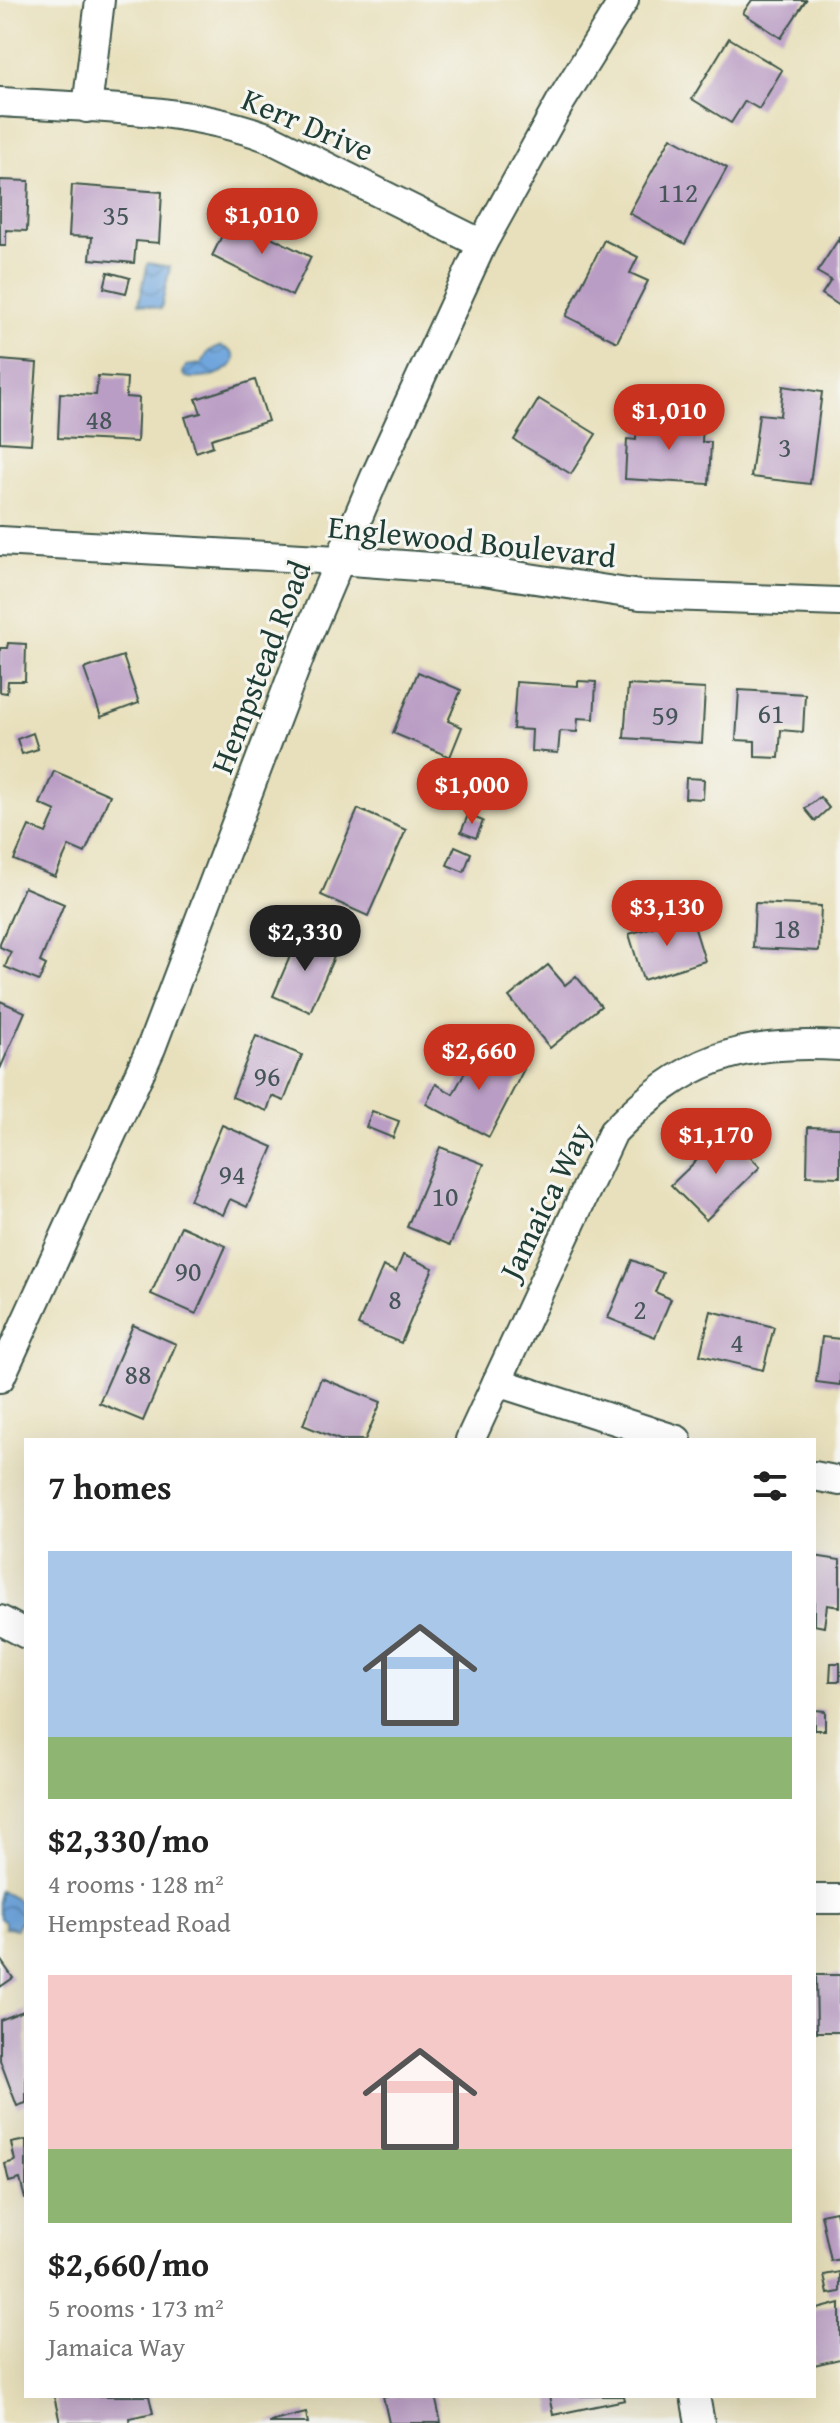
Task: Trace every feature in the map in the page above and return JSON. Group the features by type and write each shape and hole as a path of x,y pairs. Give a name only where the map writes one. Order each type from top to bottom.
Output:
{"street":[{"path":"87,108 100,0"},
{"name":"Hempstead Road","path":"0,1378 151,1048 338,560 482,244 561,101 624,0"},
{"name":"Kerr Drive","path":"0,102 184,114 240,127 267,137 482,244"},
{"name":"Englewood Boulevard","path":"0,541 483,571 640,595 840,602"},
{"name":"Jamaica Way","path":"471,1438 613,1132 642,1102 678,1076 724,1055 764,1046 840,1046"},
{"path":"497,1382 671,1438"},
{"path":"816,1476 840,1481"},
{"path":"0,1620 24,1633"},
{"path":"816,1899 840,1899"},
{"path":"695,2398 700,2423"}],"water":[{"path":"148,263 170,267 161,309 139,303"},
{"path":"221,346 234,358 226,370 207,377 186,377 183,373 186,366 201,364 209,351"},
{"path":"0,1891 22,1904 24,1919 16,1929 5,1928 5,1922 0,1918"}],"building":[{"path":"752,0 806,0 781,38 743,13"},
{"path":"729,38 782,70 759,109 745,101 731,123 692,99"},
{"path":"671,137 727,168 685,244 629,213"},
{"path":"0,180 29,181 27,231 6,230 6,246 0,246"},
{"path":"72,185 162,192 159,243 136,241 134,263 90,259 92,237 69,236"},
{"path":"231,217 311,257 292,296 212,256"},
{"path":"840,237 840,306 822,294 831,280 817,272"},
{"path":"604,240 638,257 630,273 648,281 617,342 566,316"},
{"path":"108,272 130,278 126,293 104,288"},
{"path":"0,360 37,363 31,444 0,442"},
{"path":"98,376 127,378 126,397 139,398 137,442 58,438 60,393 96,395"},
{"path":"255,380 268,421 211,439 213,446 196,452 185,417 201,413 196,399"},
{"path":"783,386 822,392 810,484 751,477 759,414 780,416"},
{"path":"539,399 596,434 571,474 514,440"},
{"path":"637,417 703,420 702,442 711,442 709,484 625,479 627,439 636,440"},
{"path":"8,643 26,644 25,681 8,681 7,693 0,692 0,648 7,648"},
{"path":"123,656 139,703 101,717 84,669"},
{"path":"418,672 461,690 448,721 462,727 450,757 393,733"},
{"path":"578,681 596,682 594,719 578,718 577,732 560,731 558,753 531,751 532,730 513,729 516,682 578,686"},
{"path":"628,685 705,689 702,743 624,738"},
{"path":"739,690 805,694 803,732 781,730 779,758 755,757 755,741 736,740"},
{"path":"33,733 38,749 22,754 17,739"},
{"path":"54,771 110,795 85,853 69,846 55,877 14,860 29,826 46,833 56,811 40,804"},
{"path":"686,778 704,779 703,799 685,798"},
{"path":"820,797 829,808 815,821 805,809"},
{"path":"358,809 406,830 368,916 321,895"},
{"path":"468,815 483,821 476,838 461,832"},
{"path":"455,846 471,853 464,872 447,865"},
{"path":"24,887 64,904 40,962 46,965 39,981 5,967 11,952 0,947"},
{"path":"755,903 821,906 819,951 753,948"},
{"path":"691,916 705,961 643,980 629,934"},
{"path":"300,933 337,950 310,1012 273,996"},
{"path":"548,965 565,985 576,976 601,1006 550,1048 509,997"},
{"path":"0,1001 25,1012 0,1069"},
{"path":"256,1036 302,1055 284,1101 272,1096 267,1111 232,1097"},
{"path":"479,1046 524,1069 489,1137 426,1104 436,1084 453,1094"},
{"path":"372,1111 399,1121 393,1138 366,1127"},
{"path":"222,1125 273,1147 247,1207 230,1199 223,1215 190,1200"},
{"path":"808,1127 840,1128 840,1177 807,1176"},
{"path":"726,1132 760,1167 706,1220 671,1185"},
{"path":"440,1147 484,1164 450,1245 407,1227"},
{"path":"181,1226 226,1246 196,1314 151,1294"},
{"path":"403,1255 433,1268 401,1343 358,1325 383,1266 396,1272"},
{"path":"632,1260 663,1273 655,1292 671,1299 655,1337 608,1318"},
{"path":"711,1311 774,1327 763,1370 700,1355"},
{"path":"133,1325 176,1344 143,1421 99,1403"},
{"path":"822,1337 840,1339 840,1385 816,1382"},
{"path":"321,1378 381,1402 366,1438 335,1438 303,1425"},
{"path":"816,1556 840,1560 840,1607 827,1605 824,1627 816,1625"},
{"path":"831,1663 840,1663 840,1681 830,1681"},
{"path":"816,1710 825,1711 825,1730 816,1730"},
{"path":"0,1959 13,1978 0,1987"},
{"path":"816,1975 840,1975 840,2032 817,2032"},
{"path":"24,2011 24,2104 17,2106 0,2060 0,2020"},
{"path":"24,2140 24,2195 20,2179 9,2182 5,2164 15,2161 11,2143"},
{"path":"836,2211 840,2230 840,2259 831,2261 821,2214"},
{"path":"840,2272 840,2292 828,2294 824,2275"},
{"path":"840,2303 840,2359 816,2365 816,2309"},
{"path":"54,2398 149,2398 153,2413 129,2418 130,2423 60,2423"},
{"path":"383,2398 435,2398 441,2423 389,2423"},
{"path":"549,2398 625,2400 553,2415"},
{"path":"306,2413 308,2423 269,2423 269,2422"}]}
